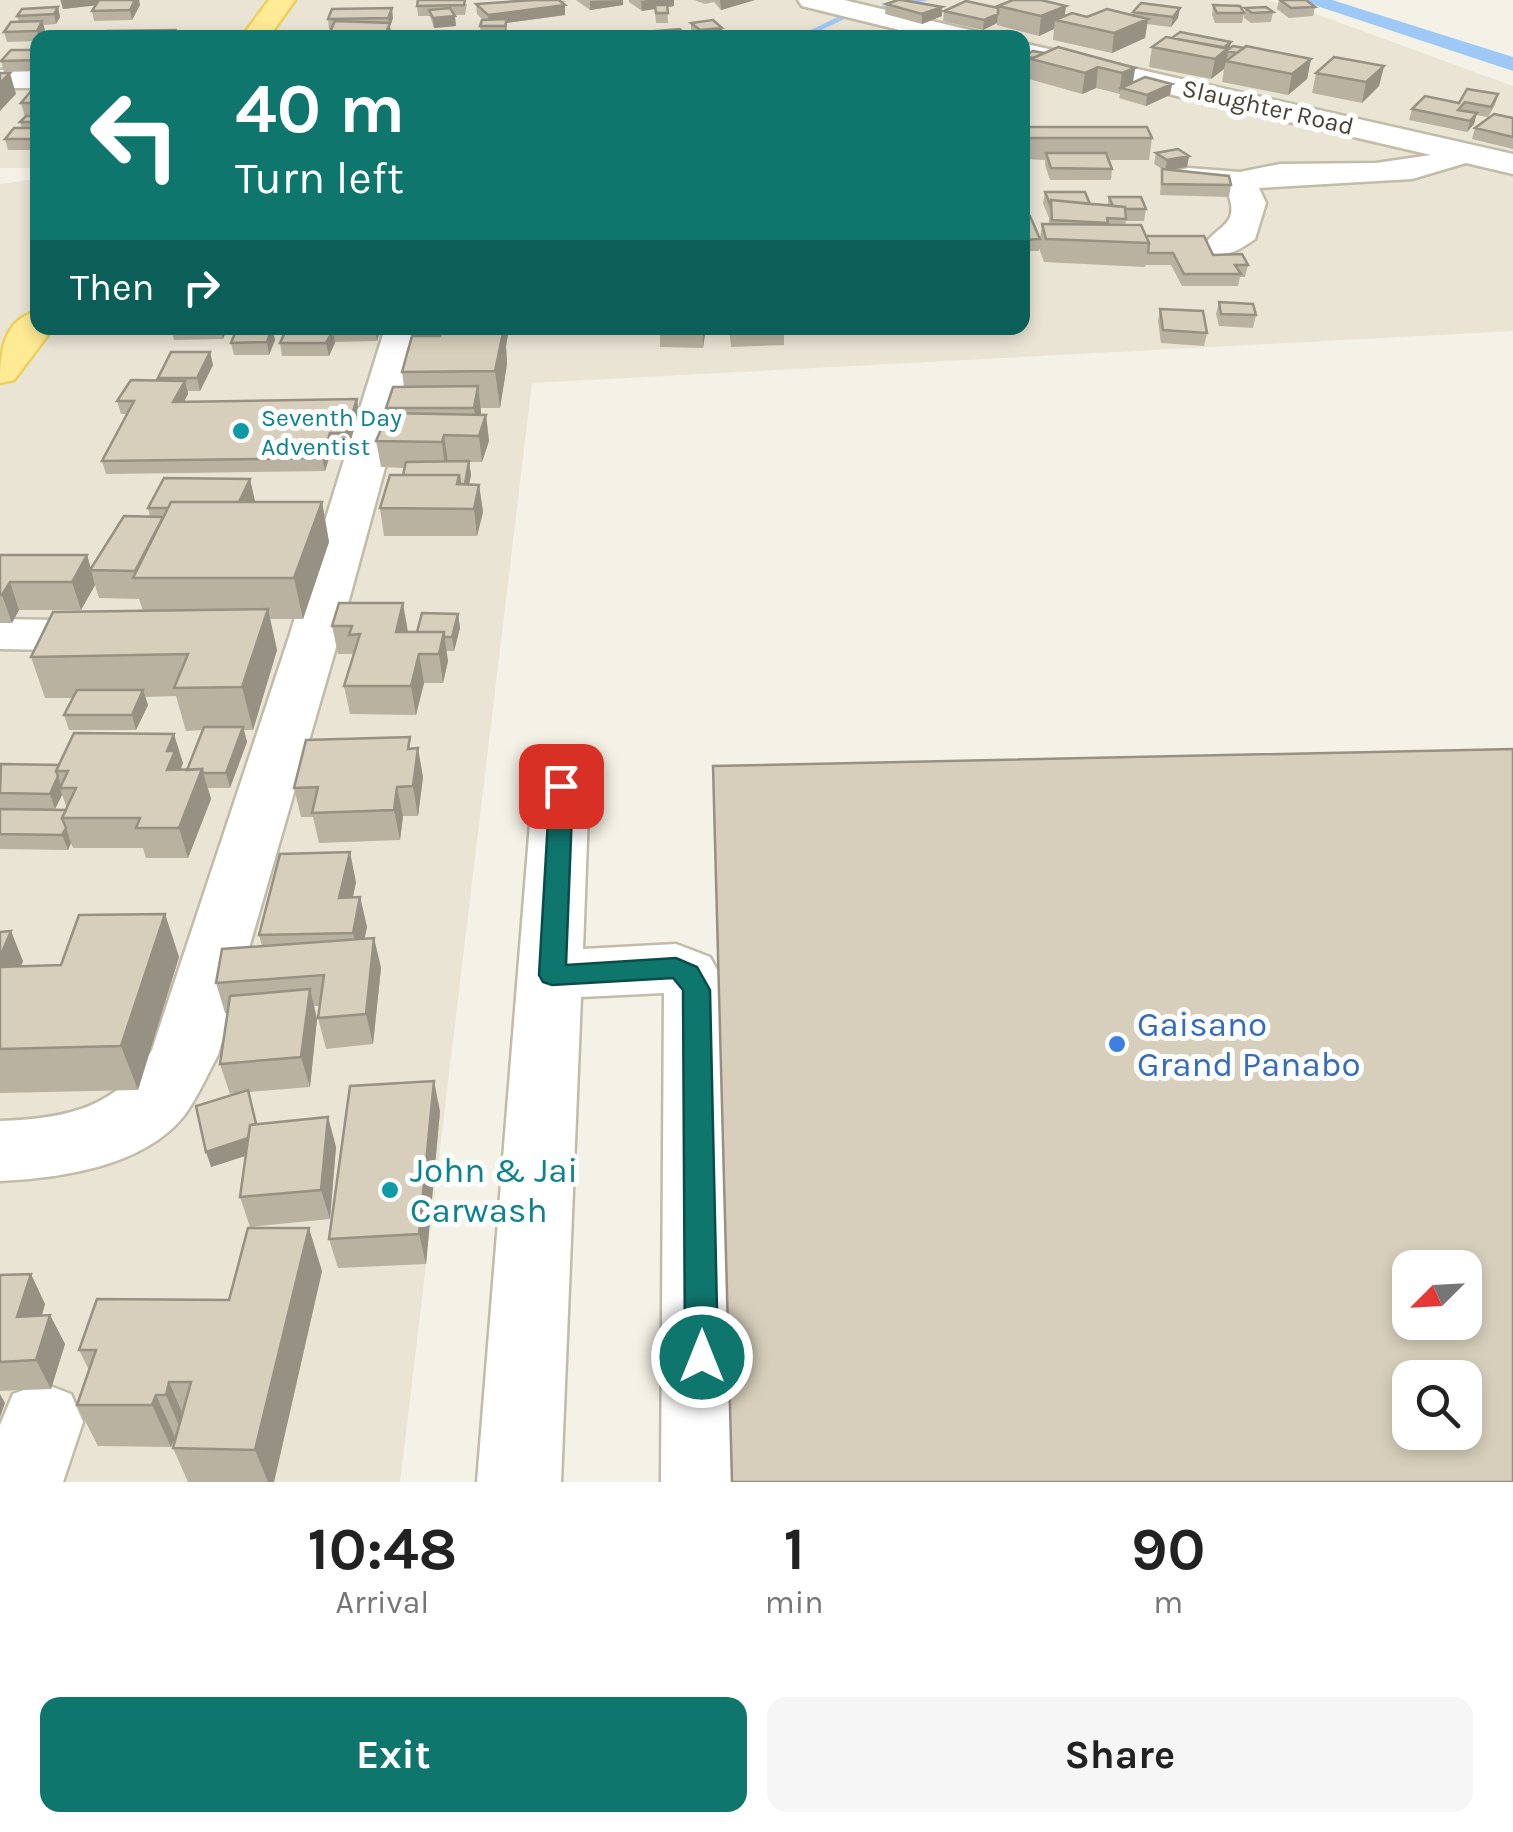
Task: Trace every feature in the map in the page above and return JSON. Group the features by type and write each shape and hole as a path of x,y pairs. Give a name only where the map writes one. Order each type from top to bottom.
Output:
{"main road":[{"path":"260,30 282,0"},
{"path":"0,371 30,332"}],"street":[{"path":"811,0 935,30"},
{"name":"Slaughter Road","path":"1030,52 1513,164"},
{"path":"0,79 30,79"},
{"path":"1188,178 1240,182 1280,174 1412,169 1471,154"},
{"path":"1222,244 1243,232 1250,204 1240,182"},
{"path":"0,1151 45,1150 104,1136 154,1101 184,1056 294,637 402,335"},
{"path":"0,634 157,636"},
{"path":"519,1482 561,786"},
{"path":"552,975 676,968 688,974 696,990 700,1008 703,1482"}],"shaded area":[{"path":"0,0 1267,0 1305,10 1513,86 1513,331 532,383 400,1482 0,1482 0,184 30,180 30,335 1030,335 1030,30 30,30 30,168 0,168"}],"water":[{"path":"1299,0 1332,0 1513,57 1513,71"}],"building":[{"path":"99,0 135,0 130,10 92,11"},
{"path":"418,0 465,0 464,5 417,6"},
{"path":"559,0 565,5 488,15 476,4"},
{"path":"898,0 942,7 922,14 886,4"},
{"path":"1013,0 1041,0 1066,6 1041,16 998,6"},
{"path":"1280,0 1306,0 1315,7 1291,8"},
{"path":"966,1 998,8 998,14 984,20 944,11"},
{"path":"1141,3 1180,8 1173,17 1133,12"},
{"path":"655,5 667,5 668,13 656,13"},
{"path":"1213,5 1240,6 1244,13 1217,13"},
{"path":"58,7 54,14 17,16 22,9"},
{"path":"1266,7 1273,12 1252,13 1245,8"},
{"path":"392,8 388,18 328,19 332,9"},
{"path":"450,8 455,16 433,18 429,10"},
{"path":"1107,9 1148,19 1114,33 1055,20 1072,13 1087,17"},
{"path":"507,19 505,26 480,26 482,20"},
{"path":"713,20 722,28 700,30 691,23"},
{"path":"42,21 38,30 4,32 11,22"},
{"path":"335,21 390,23 387,30 331,30"},
{"path":"1180,32 1231,42 1223,48 1172,38"},
{"path":"1166,37 1228,48 1215,59 1152,47"},
{"path":"1233,46 1244,48 1237,53 1226,51"},
{"path":"1246,46 1311,59 1292,74 1226,61"},
{"path":"1058,47 1135,68 1122,73 1098,67 1085,73 1031,59"},
{"path":"11,50 30,50 30,60 1,61"},
{"path":"1334,57 1384,66 1366,82 1316,73"},
{"path":"1145,77 1172,84 1147,95 1121,88"},
{"path":"1467,89 1498,94 1491,107 1465,102 1458,110 1477,113 1470,121 1412,109 1425,96 1459,103"},
{"path":"1494,114 1513,118 1513,137 1475,128"},
{"path":"1030,127 1147,127 1152,138 1030,138"},
{"path":"14,128 30,128 30,139 5,139"},
{"path":"1178,149 1189,156 1167,160 1156,153"},
{"path":"1046,153 1106,153 1112,169 1051,168"},
{"path":"1162,169 1229,176 1231,185 1162,184"},
{"path":"1045,192 1085,192 1090,204 1051,200 1051,207"},
{"path":"1109,197 1141,197 1146,209 1113,206"},
{"path":"1051,200 1125,207 1126,219 1107,218 1108,223 1052,220"},
{"path":"1030,216 1040,239 1030,240"},
{"path":"1042,224 1141,225 1149,243 1046,239"},
{"path":"1146,236 1204,236 1213,255 1242,254 1248,265 1235,265 1241,274 1184,274 1173,253 1148,253"},
{"path":"1219,302 1253,304 1256,315 1221,314"},
{"path":"1160,309 1203,311 1207,333 1163,330"},
{"path":"234,335 270,335 267,342 231,343"},
{"path":"284,335 331,335 326,343 280,343"},
{"path":"503,335 495,371 402,372 412,336"},
{"path":"171,352 210,352 197,378 158,378"},
{"name":"Seventh Day Adventist","path":"131,380 185,381 173,402 357,399 346,433 330,433 322,458 102,461 134,401 117,401"},
{"path":"478,386 474,408 386,408 393,387"},
{"path":"388,413 486,415 479,436 444,435 442,442 376,441"},
{"path":"469,461 465,484 460,484 459,475 403,475 406,462"},
{"path":"390,475 459,475 457,484 479,485 474,509 380,508"},
{"path":"164,478 250,479 239,502 171,502 168,508 148,508"},
{"path":"171,502 322,502 294,578 133,578"},
{"path":"124,516 163,517 135,571 90,570"},
{"path":"0,555 87,555 72,582 10,582 0,595"},
{"path":"339,603 403,603 396,632 444,632 439,654 419,654 411,686 344,686 360,634 349,635 352,626 332,626"},
{"path":"268,609 242,687 174,688 188,654 31,657 53,612"},
{"path":"422,613 458,614 452,637 444,637 444,632 417,632"},
{"path":"77,690 143,690 132,715 64,715"},
{"path":"204,727 243,727 226,773 187,770"},
{"path":"74,733 174,734 167,751 175,751 167,770 202,769 179,828 136,828 140,818 62,818 76,788 60,788 68,771 56,771"},
{"path":"410,737 408,749 418,748 413,786 397,787 394,810 312,813 318,787 294,788 306,740"},
{"name":"Gaisano Grand Panabo","path":"1513,749 1513,1482 732,1482 713,766"},
{"path":"1,764 59,765 58,776 50,794 0,793"},
{"path":"0,809 66,810 62,818 66,828 62,835 0,834"},
{"path":"350,852 339,898 360,897 353,933 259,935 280,854"},
{"path":"165,914 121,1046 0,1049 0,967 61,965 79,915"},
{"path":"11,931 0,957 0,932"},
{"path":"374,938 366,1014 318,1018 324,975 216,983 222,949"},
{"path":"310,989 301,1057 220,1064 230,996"},
{"name":"John & Jai Carwash","path":"434,1081 419,1234 329,1239 350,1086"},
{"path":"248,1090 256,1124 250,1125 248,1138 206,1152 196,1106"},
{"path":"328,1117 321,1190 240,1197 250,1125"},
{"path":"248,1228 309,1228 255,1450 173,1448 191,1382 169,1382 166,1395 156,1395 152,1405 77,1405 96,1350 79,1350 97,1299 229,1300"},
{"path":"31,1274 17,1317 50,1315 36,1360 0,1362 0,1275"}],"waterway":[{"path":"870,9 925,0"},
{"path":"815,30 847,16"}],"place":[{"name":"Seventh Day Adventist","path":"241,431"},
{"name":"Gaisano Grand Panabo","path":"1117,1044"},
{"name":"John & Jai Carwash","path":"390,1190"}],"route":[{"path":"561,786 552,975 676,968 688,974 696,990 700,1008 702,1357"}]}
